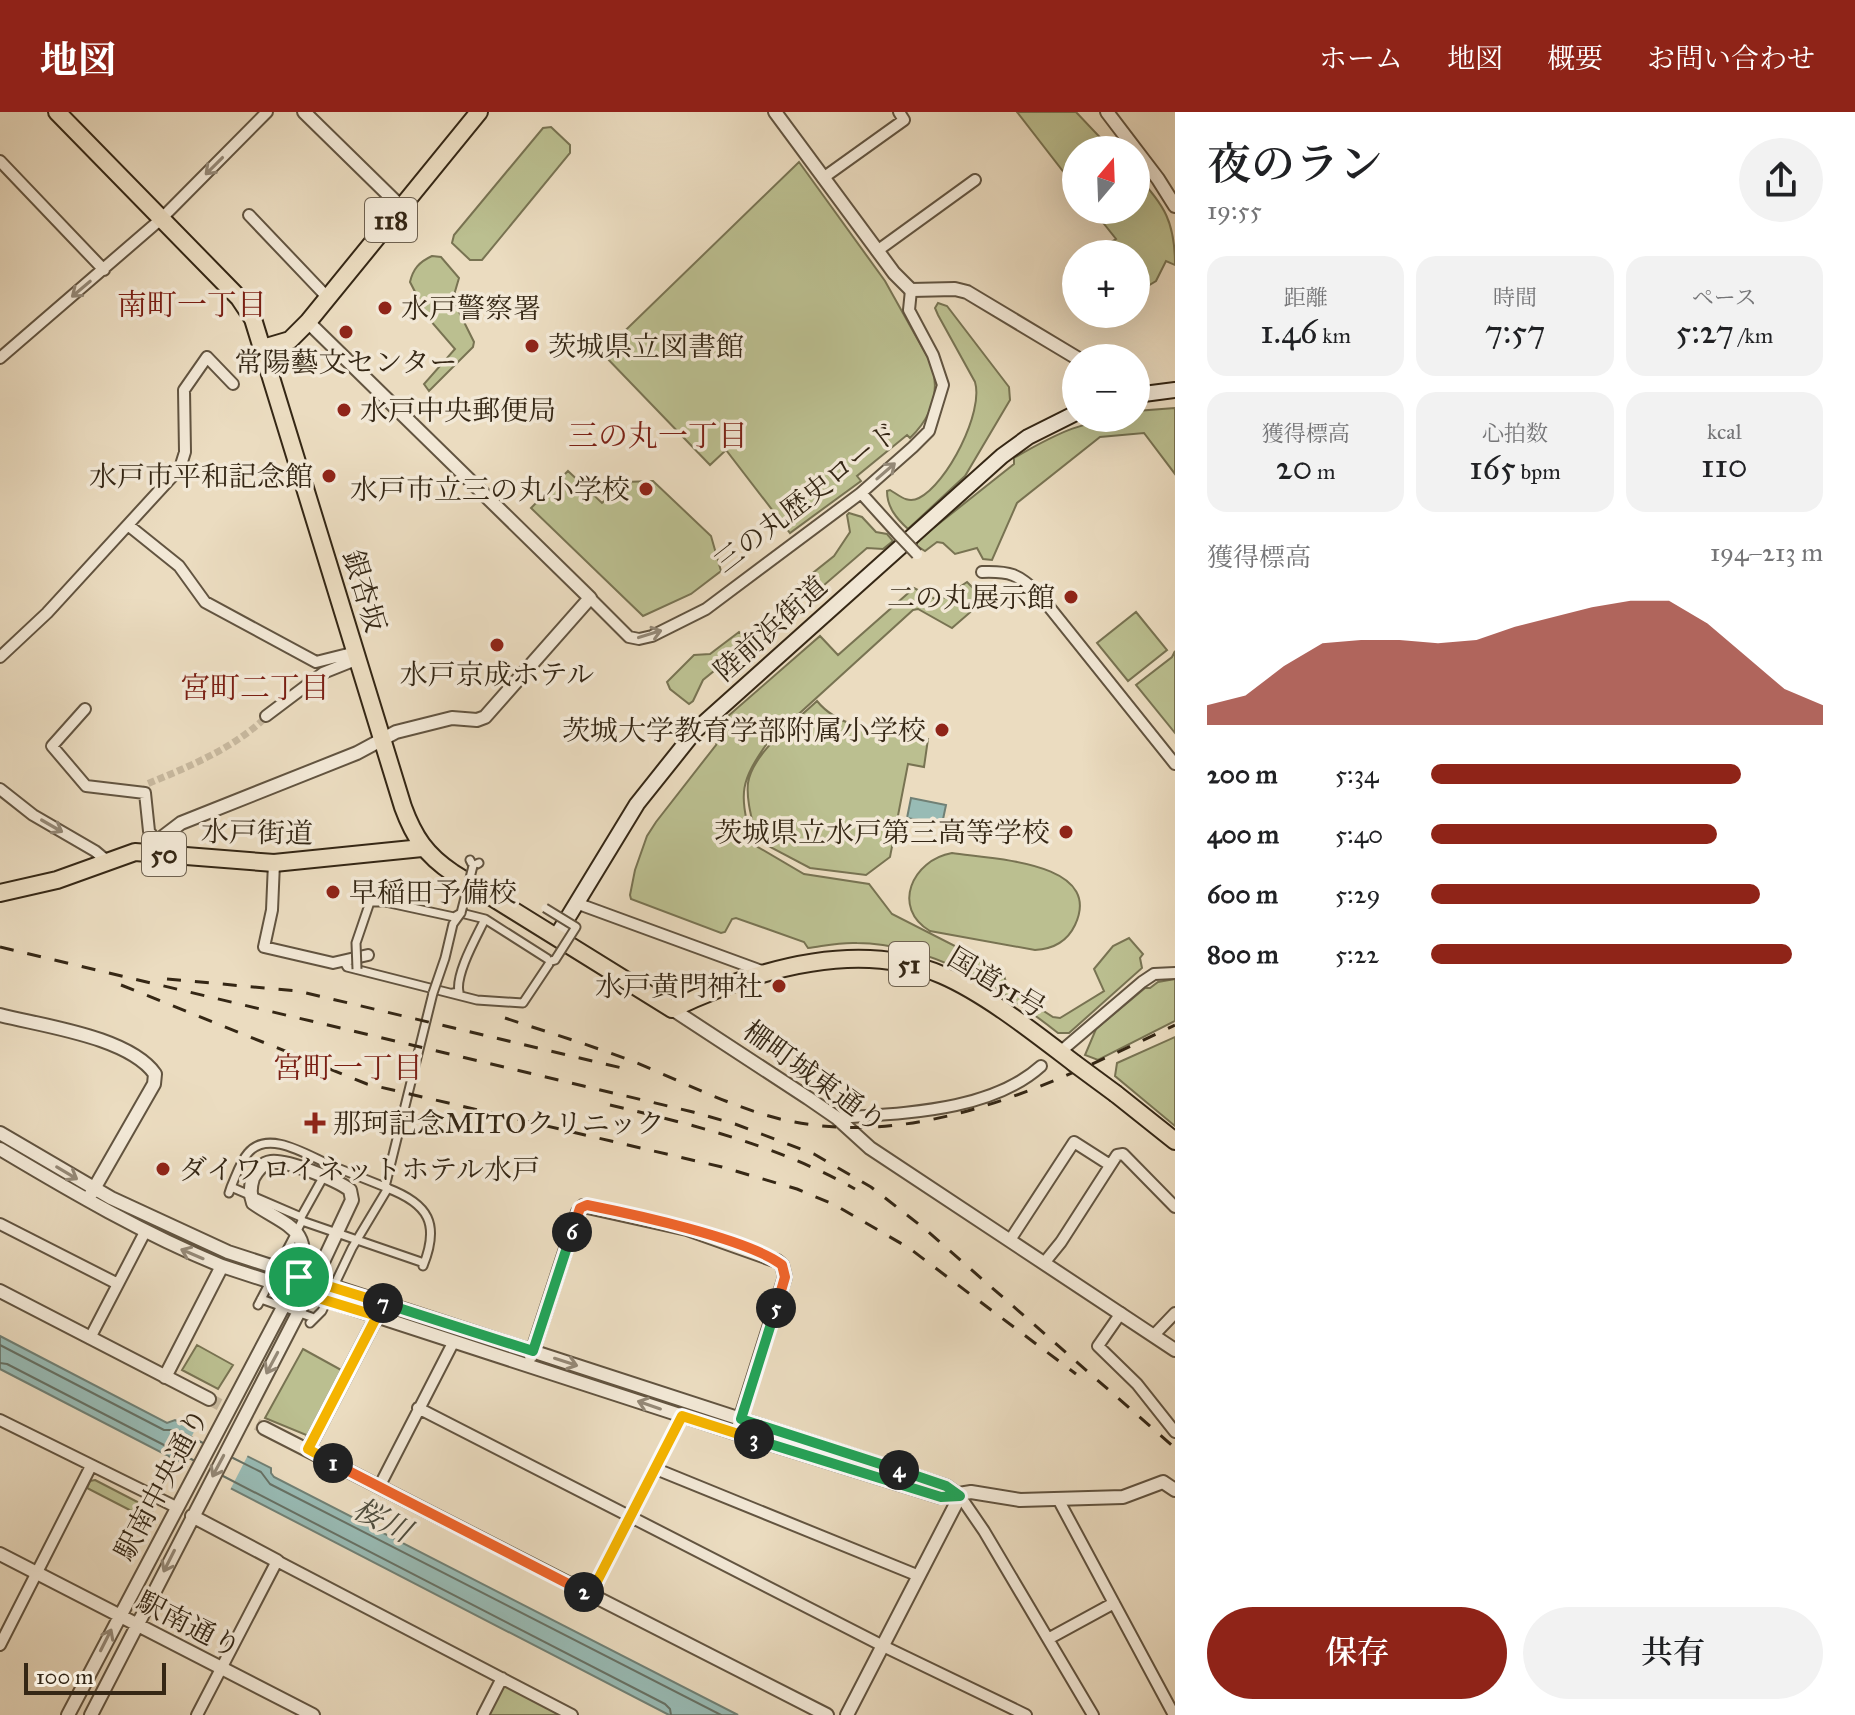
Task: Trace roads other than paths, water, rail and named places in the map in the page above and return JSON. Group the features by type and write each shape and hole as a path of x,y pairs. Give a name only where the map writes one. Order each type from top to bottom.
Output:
{"main road":[{"name":"銀杏坂","path":"57,112 246,306 256,325 382,739 408,819 422,848"},
{"name":"118","path":"263,348 290,340 308,322 479,112"},
{"path":"1150,393 1175,390"},
{"name":"陸前浜街道","path":"559,949 576,903 645,792 696,730 1002,456 1028,437 1062,420"},
{"name":"水戸街道","path":"0,893 57,880 107,861 155,848 223,861 274,863 422,848"},
{"name":"柵町城東通り","path":"422,848 441,865 559,949 672,1009"},
{"name":"国道51号","path":"672,1009 699,996 803,964 841,958 908,963 960,984 1060,1052 1175,1141"}],"street":[{"path":"0,358 161,219 267,112"},
{"path":"304,112 401,207"},
{"path":"775,112 877,251 911,290 955,289 967,292 1062,349"},
{"path":"823,178 904,120 899,112"},
{"path":"1107,112 1175,206"},
{"path":"0,161 104,270"},
{"path":"877,251 975,180"},
{"path":"249,215 328,298"},
{"name":"三の丸歴史ロード","path":"308,322 629,637 652,636 706,609 861,493 929,431 942,395 942,375 924,334 909,310 911,290"},
{"path":"0,657 47,613 180,468 185,452 184,390 207,357 233,384"},
{"path":"861,493 918,555"},
{"path":"128,525 179,566 205,602 316,662 357,655"},
{"path":"982,572 1013,574 1038,593 1175,764"},
{"path":"155,848 166,833 181,823 357,753 402,730 452,718 477,720 485,717 590,598"},
{"path":"266,716 323,673 357,655"},
{"path":"85,709 52,746 86,786 145,793 149,831 155,848"},
{"path":"0,789 33,815 107,861"},
{"path":"274,863 272,910 264,947 333,963 368,955"},
{"path":"330,1165 260,1302 312,1320 322,1311 386,1187 434,991 453,924 461,913 474,863"},
{"path":"357,969 359,922 370,902 385,902 454,917 461,913 485,919 551,961"},
{"path":"576,903 769,974"},
{"path":"342,958 347,967 434,991 477,1000 523,1003 576,927 545,908"},
{"path":"451,993 459,992 457,987 465,963 485,919"},
{"path":"1060,1052 1142,982 1154,974 1175,973"},
{"name":"柵町城東通り","path":"672,1009 837,1118 858,1140 1175,1350"},
{"path":"0,1015 108,1042 139,1060 155,1074 154,1084 90,1195"},
{"path":"837,1118 950,1107 1005,1089 1041,1066"},
{"path":"0,1133 145,1232 222,1266 941,1497 971,1492 1020,1500 1123,1497 1163,1482 1175,1490"},
{"path":"266,1142 280,1144 330,1165 409,1197 427,1215 432,1234 423,1265 230,1190 245,1155 255,1145 266,1142"},
{"path":"1010,1240 1074,1142 1110,1165"},
{"path":"0,1149 90,1195 210,1245 299,1277 946,1486 960,1496 984,1531 1093,1715"},
{"path":"1044,1263 1117,1155 1123,1154 1175,1207"},
{"name":"駅南中央通り","path":"68,1715 299,1277 304,1254 301,1239 288,1222 260,1208 251,1198 250,1188 255,1174 270,1162 290,1165 341,1184 352,1195 308,1294 91,1715"},
{"path":"528,1364 578,1212 583,1206 687,1229 733,1243 777,1261 782,1265 785,1277 735,1433"},
{"path":"0,1224 118,1284"},
{"path":"90,1338 145,1232"},
{"path":"165,1377 222,1266"},
{"path":"0,1291 209,1399"},
{"path":"1121,1313 1098,1346 1137,1384 1175,1432"},
{"path":"1154,1335 1175,1313"},
{"path":"308,1449 377,1316"},
{"path":"379,1487 454,1341"},
{"path":"418,1408 883,1646 1026,1715"},
{"path":"590,1595 682,1416"},
{"path":"0,1420 176,1507"},
{"path":"264,1428 827,1715"},
{"path":"0,1645 91,1466"},
{"path":"656,1469 919,1576"},
{"path":"847,1715 960,1496"},
{"path":"1058,1499 1172,1713"},
{"path":"192,1516 572,1715"},
{"name":"駅南通り","path":"0,1554 313,1715"},
{"path":"197,1715 277,1561"},
{"path":"1048,1639 1114,1603"},
{"path":"483,1715 502,1678"}],"water":[{"path":"911,798 946,805 942,824 907,818"},
{"path":"0,1336 167,1423 175,1420 271,1468 274,1477 738,1715 669,1715 0,1369"}],"tunnel":[{"path":"145,793 147,784 224,748 264,719"},
{"path":"209,1399 264,1428"}],"railway":[{"path":"0,947 693,1112 735,1124 814,1154 871,1187 925,1229 1175,1448"},
{"path":"167,979 298,991 622,1068"},
{"path":"121,985 367,1084 722,1167 797,1189 835,1205 909,1248 1076,1374"},
{"path":"505,1018 632,1061 761,1114 832,1127 883,1126 934,1119 984,1106 1081,1069 1175,1025"},
{"path":"610,1105 705,1129 766,1149 855,1189"}],"place":[{"name":"水戸警察署","path":"385,308"},
{"name":"常陽藝文センター","path":"346,332"},
{"name":"茨城県立図書館","path":"532,346"},
{"name":"水戸中央郵便局","path":"344,410"},
{"name":"水戸市平和記念館","path":"329,476"},
{"name":"水戸市立三の丸小学校","path":"646,489"},
{"name":"二の丸展示館","path":"1071,597"},
{"name":"水戸京成ホテル","path":"497,645"},
{"name":"茨城大学教育学部附属小学校","path":"942,730"},
{"name":"茨城県立水戸第三高等学校","path":"1066,832"},
{"name":"早稲田予備校","path":"333,892"},
{"name":"水戸黄門神社","path":"779,986"},
{"name":"那珂記念MITOクリニック","path":"315,1123"},
{"name":"ダイワロイネットホテル水戸","path":"163,1169"}],"district":[{"name":"南町一丁目","path":"192,305"},
{"name":"三の丸一丁目","path":"658,436"},
{"name":"宮町二丁目","path":"255,688"},
{"name":"宮町一丁目","path":"348,1068"}],"water label":[{"name":"桜川","path":"382,1520"}]}
